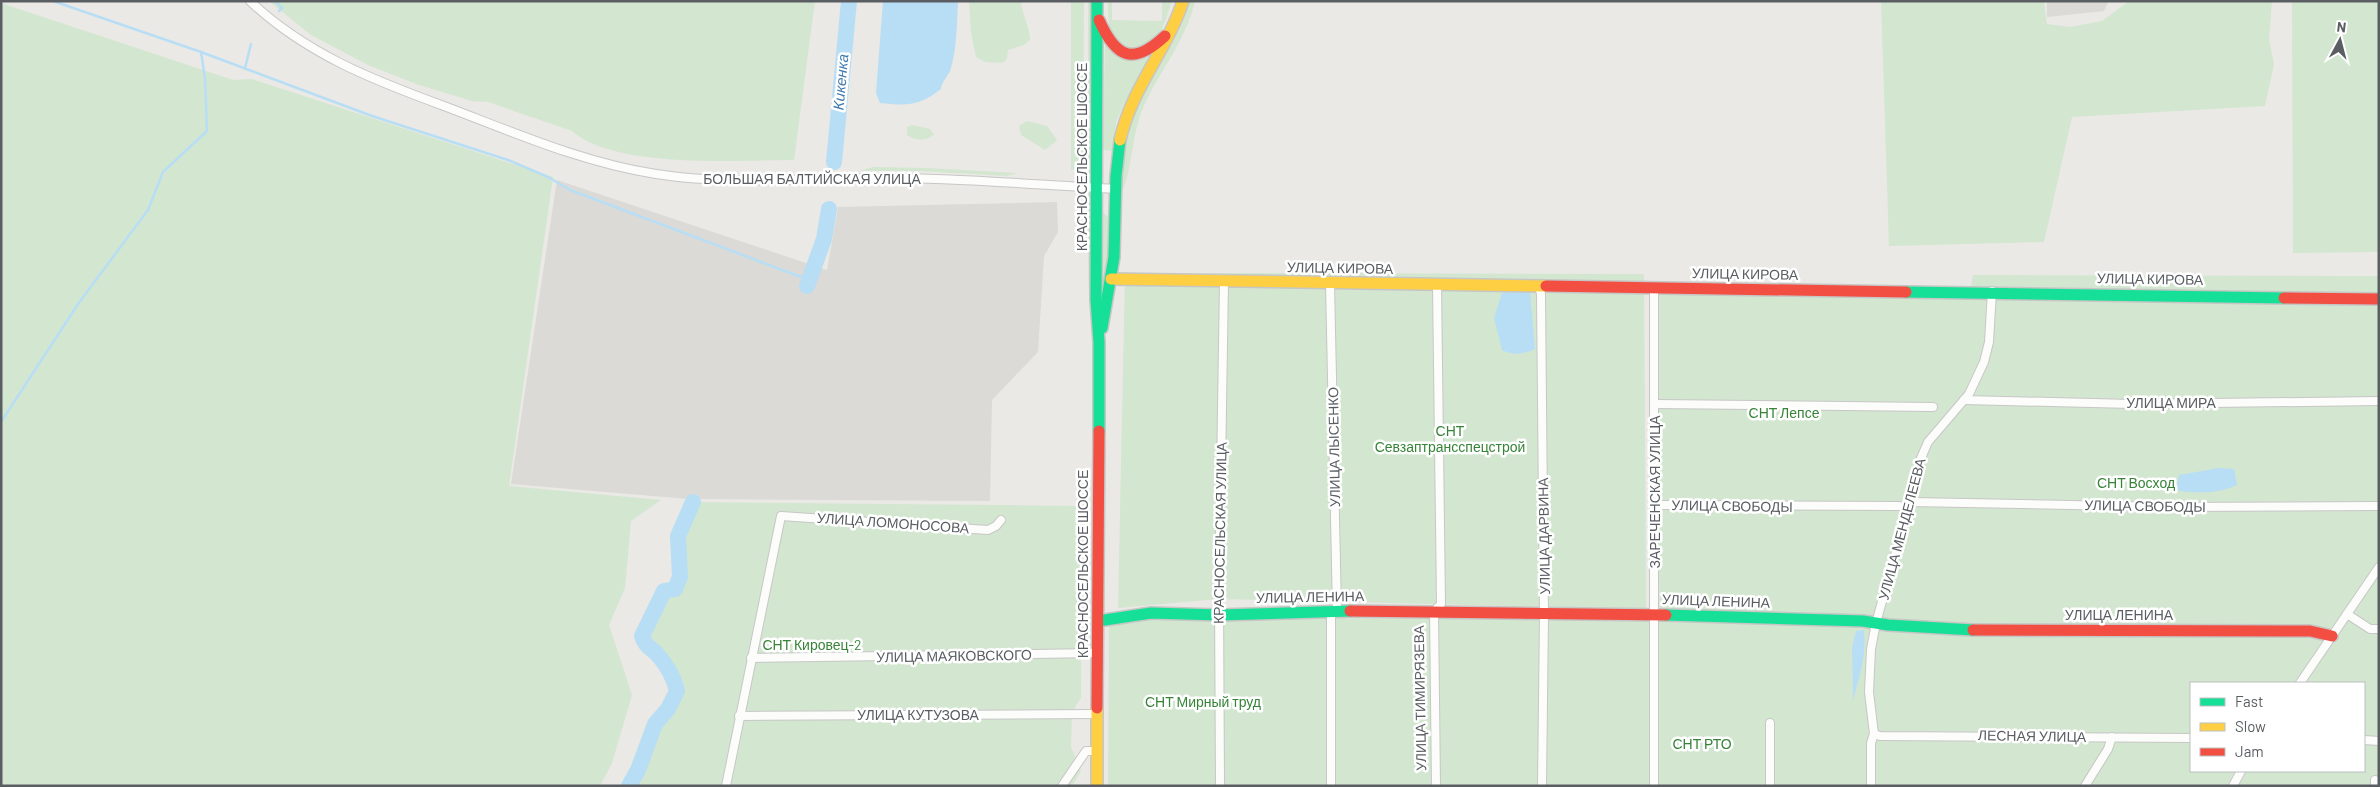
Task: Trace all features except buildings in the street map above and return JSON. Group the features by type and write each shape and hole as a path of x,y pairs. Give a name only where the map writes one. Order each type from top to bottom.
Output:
{"street":[{"name":"БОЛЬШАЯ БАЛТИЙСКАЯ УЛИЦА","path":"250,1 293,37 333,61 373,80 569,152 654,174 724,182 925,178 1115,189"},
{"name":"КРАСНОСЕЛЬСКОЕ ШОССЕ","path":"1099,342 1114,258 1115,189 1120,142 1127,114 1174,27 1183,1"},
{"name":"КРАСНОСЕЛЬСКОЕ ШОССЕ","path":"1097,7 1096,300 1099,342 1098,714 1091,751 1097,786"},
{"path":"1097,7 1106,36 1113,46 1122,53 1132,56 1145,54 1154,48 1174,27"},
{"name":"УЛИЦА КИРОВА","path":"1111,279 1539,287 1992,291 2379,299"},
{"name":"КРАСНОСЕЛЬСКАЯ УЛИЦА","path":"1220,786 1219,615 1224,281"},
{"name":"УЛИЦА ЛЫСЕНКО","path":"1330,284 1334,611 1331,786"},
{"name":"УЛИЦА ТИМИРЯЗЕВА","path":"1436,284 1441,604 1436,610 1436,786"},
{"name":"УЛИЦА ДАРВИНА","path":"1539,287 1541,294 1544,614 1542,786"},
{"name":"ЗАРЕЧЕНСКАЯ УЛИЦА","path":"1654,288 1654,786"},
{"name":"УЛИЦА МЕНДЕЛЕЕВА","path":"1871,786 1870,743 1874,734 1869,692 1871,650 1876,623 1910,502 1918,465 1928,442 1964,400 1984,362 1989,342 1992,291"},
{"name":"УЛИЦА МИРА","path":"1964,400 2132,404 2379,401"},
{"path":"1655,404 1933,407"},
{"name":"УЛИЦА СВОБОДЫ","path":"1910,502 2173,507 2379,506"},
{"name":"УЛИЦА СВОБОДЫ","path":"1655,505 1898,506"},
{"name":"УЛИЦА ЛОМОНОСОВА","path":"750,658 781,516 988,530 996,526 1001,520"},
{"path":"2301,682 2379,566"},
{"name":"УЛИЦА ЛЕНИНА","path":"1098,621 1151,613 1219,615 1436,610 1544,614 1654,614 1863,621 1994,630 2310,631 2332,636"},
{"path":"2346,614 2370,629 2379,630"},
{"name":"УЛИЦА МАЯКОВСКОГО","path":"750,658 1098,654"},
{"path":"726,786 750,658"},
{"name":"УЛИЦА КУТУЗОВА","path":"739,716 1098,714"},
{"path":"1770,724 1770,786"},
{"name":"ЛЕСНАЯ УЛИЦА","path":"1874,734 1880,736 2190,738"},
{"path":"2085,786 2108,749 2112,737"},
{"path":"2365,740 2379,741"},
{"path":"1062,786 1091,751"},
{"path":"2233,786 2241,772"}],"shaded area":[{"path":"2047,1 2109,1 2104,11 2047,17"},
{"path":"557,180 827,270 838,207 1057,202 1058,232 1044,256 1038,352 992,400 990,501 688,499 511,484"}],"green space":[{"path":"269,1 815,1 794,160 678,160 617,152 591,143 572,131 488,102 472,101 419,85 368,65 311,35"},
{"path":"969,1 1026,1 1021,3 1030,40 1024,45 1008,50 1007,59 1002,63 985,62 976,57 971,33"},
{"path":"1071,1 1084,1 1083,158 1077,169 1071,170"},
{"path":"1088,1 1092,1 1093,296 1089,296 1088,274"},
{"path":"1108,1 1112,1 1112,20 1162,21 1162,1 1172,1 1156,39 1148,46 1136,49 1125,47 1114,39 1109,25"},
{"path":"1189,1 1195,1 1191,16 1178,44 1149,95 1139,119 1128,174 1121,194 1124,150 1132,118 1180,29"},
{"path":"1881,1 2044,1 2047,24 2070,27 2102,21 2129,1 2272,1 2269,39 2274,64 2265,106 2072,117 2044,242 1889,246"},
{"path":"2292,1 2379,1 2379,252 2293,253"},
{"path":"1,3 233,80 252,79 553,177 509,486 661,500 631,521 625,588 609,625 632,695 612,763 600,786 1,786"},
{"path":"1105,45 1117,54 1149,58 1116,122 1112,151 1103,150"},
{"path":"1027,121 1047,126 1057,140 1045,150 1021,135 1019,126"},
{"path":"912,125 930,129 934,135 924,139 910,137 907,135 907,127"},
{"path":"873,167 1017,173 1007,176 919,171 860,171"},
{"path":"1103,213 1109,217 1109,247 1102,294 1098,294"},
{"name":"СНТ Севзаптрансспецстрой","path":"1125,274 1644,274 1646,609 1219,599 1118,608"},
{"path":"1973,275 2379,276 2379,786 1108,786 1109,623 1152,617 1660,620 1655,404 1657,283 1971,286"},
{"name":"СНТ Кировец-2","path":"693,502 1082,506 1081,698 1072,712 1071,747 1081,771 1072,786 629,786 638,770 655,724 668,709 677,691 669,672 657,654 645,645 642,636 658,590 675,589 680,577 678,536"}],"water":[{"path":"883,1 958,1 956,43 950,71 941,89 919,102 912,104 880,103 876,93"},
{"path":"1530,291 1535,349 1519,354 1506,352 1502,350 1494,318 1502,293"},
{"path":"2219,468 2234,469 2237,485 2208,492 2179,491 2176,489 2179,475"},
{"path":"1864,630 1863,657 1853,701 1852,648 1856,631"}],"waterway":[{"path":"53,1 201,52 372,116 508,160 548,177 570,190 809,280"},
{"path":"275,1 282,8 279,11"},
{"name":"Кикенка","path":"834,162 849,1"},
{"path":"245,68 251,44"},
{"path":"1,422 78,304 148,210 163,172 207,131 205,78 201,52"},
{"name":"Кикенка","path":"807,286 824,239 829,209"},
{"name":"Кикенка","path":"629,786 638,770 655,724 668,709 677,691 666,667 657,654 646,644 642,636 664,591 675,589 680,577 678,536 693,502"}],"traffic: fast":[{"path":"1097,1 1096,300 1099,342 1099,431"},
{"path":"1102,328 1114,257 1116,176 1120,140"},
{"path":"1906,292 2284,298"},
{"path":"1098,621 1151,613 1219,615 1350,611"},
{"path":"1666,615 1863,621 1888,625 1973,630"}],"traffic: slow":[{"path":"1120,140 1132,104 1168,36 1183,1"},
{"path":"1111,279 1546,286"},
{"path":"1097,708 1097,786"}],"traffic: jam":[{"path":"1099,20 1112,43 1126,54 1144,51 1165,36"},
{"path":"1546,286 1906,292"},
{"path":"2284,298 2379,299"},
{"path":"1097,708 1099,431"},
{"path":"1350,611 1666,615"},
{"path":"1973,630 2310,631 2332,636"}],"park label":[{"name":"СНТ Лепсе","path":"1784,413"},
{"name":"СНТ Восход","path":"2136,483"},
{"name":"СНТ Мирный труд","path":"1203,702"},
{"name":"СНТ РТО","path":"1702,744"}]}
